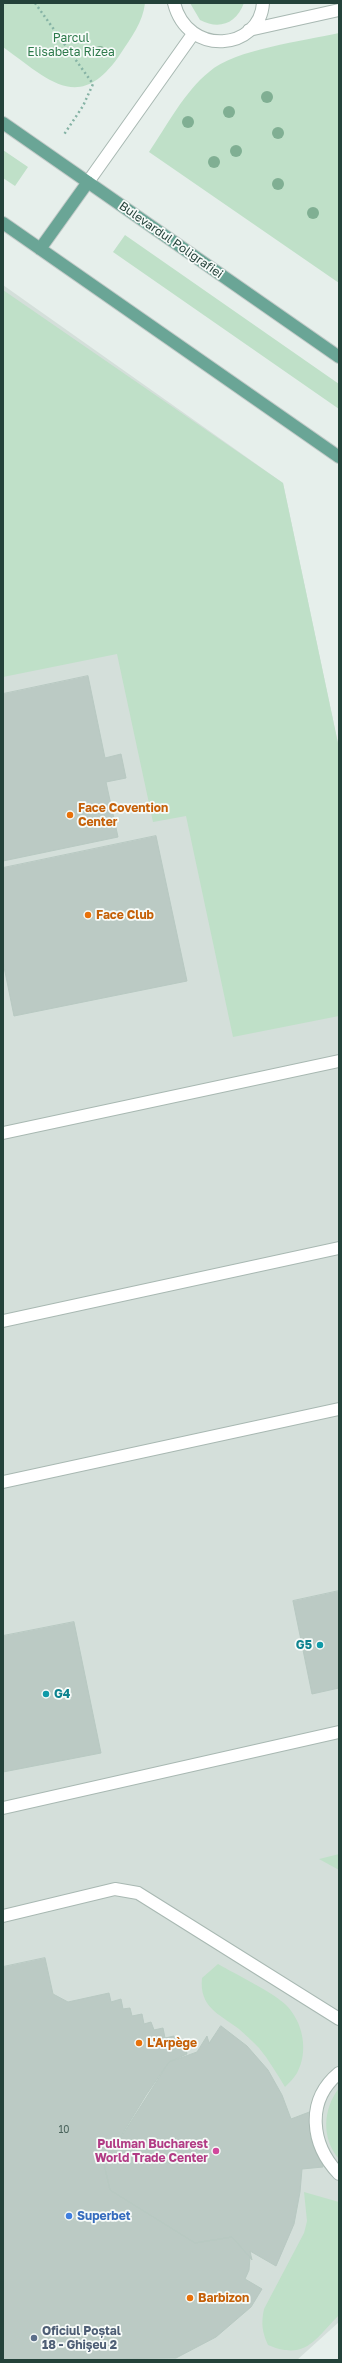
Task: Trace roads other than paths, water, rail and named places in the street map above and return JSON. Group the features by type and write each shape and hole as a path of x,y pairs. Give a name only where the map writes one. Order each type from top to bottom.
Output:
{"main road":[{"name":"Bulevardul Poligrafiei","path":"3,123 339,357"},
{"path":"40,249 88,182"},
{"path":"3,223 339,457"}],"lane":[{"path":"174,3 184,26 193,34 216,42 228,41 249,30 339,10"},
{"path":"249,30 258,20 263,3"},
{"path":"88,182 193,34"},
{"path":"3,1133 339,1061"},
{"path":"3,1321 339,1248"},
{"path":"3,1482 339,1409"},
{"path":"3,1808 339,1732"},
{"path":"3,1916 115,1889 138,1893 339,2020"},
{"path":"339,2073 323,2093 316,2110 315,2128 319,2146 328,2163 339,2174"}],"place":[{"name":"Face Covention Center","path":"70,815"},
{"name":"Face Club","path":"88,915"},
{"name":"G5","path":"320,1645"},
{"name":"G4","path":"46,1694"},
{"name":"L'Arpège","path":"139,2043"},
{"name":"Pullman Bucharest World Trade Center","path":"216,2151"},
{"name":"Superbet","path":"69,2216"},
{"name":"Barbizon","path":"190,2298"},
{"name":"Oficiul Poștal 18 - Ghişeu 2","path":"34,2338"}],"park label":[{"name":"Parcul Elisabeta Rizea","path":"71,45"}]}
